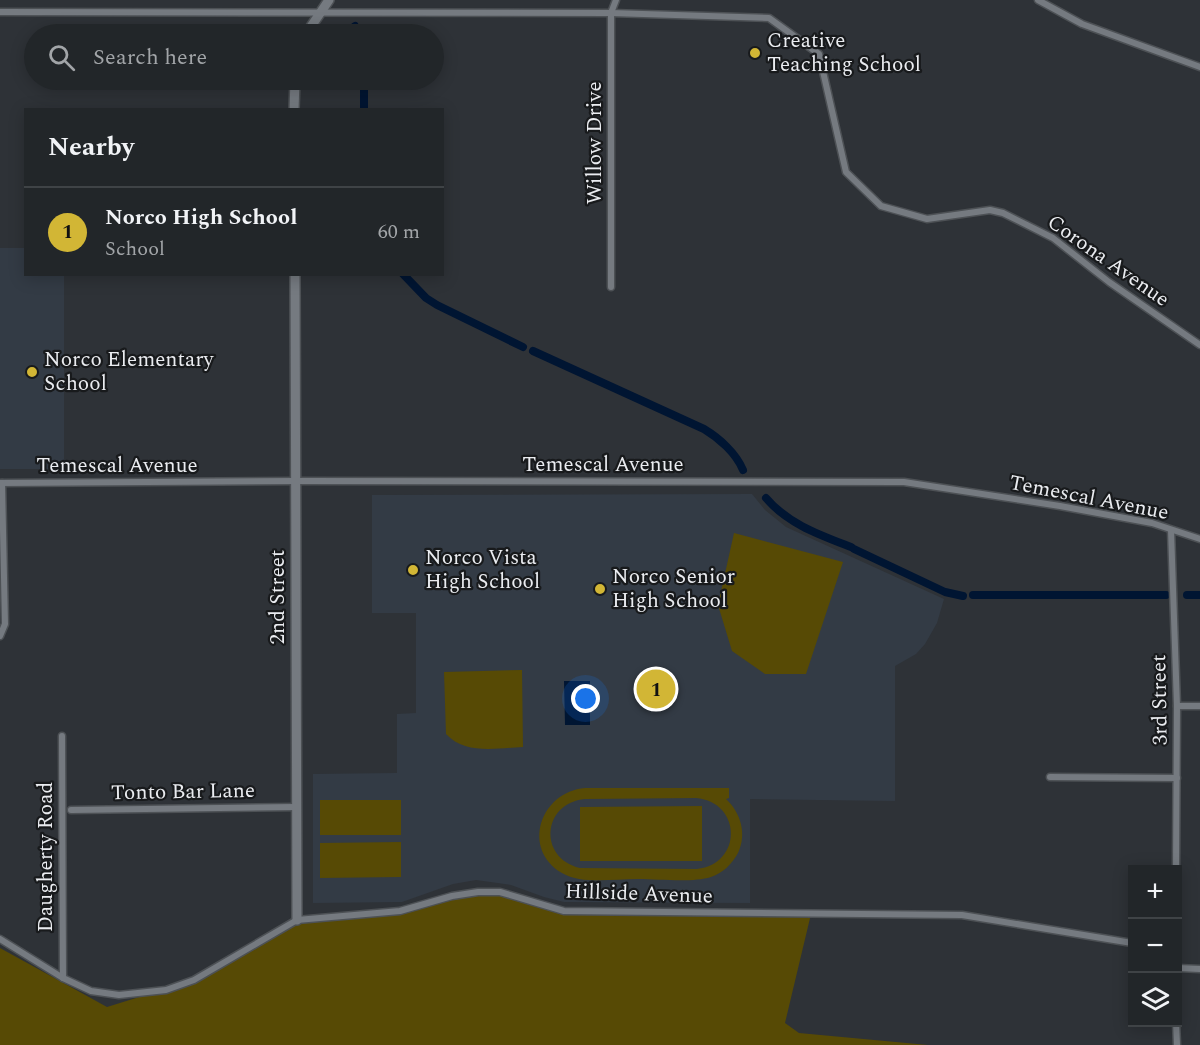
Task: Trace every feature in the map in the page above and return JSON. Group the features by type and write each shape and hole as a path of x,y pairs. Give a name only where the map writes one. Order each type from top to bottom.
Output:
{"street":[{"path":"313,24 329,0"},
{"name":"Willow Drive","path":"611,287 611,13 616,0"},
{"path":"1038,0 1082,24 1200,67"},
{"name":"Corona Avenue","path":"0,12 611,13 769,18 819,54 846,172 881,206 927,219 990,210 1003,213 1053,238 1109,282 1200,345"},
{"path":"294,108 295,90"},
{"name":"2nd Street","path":"295,276 297,920"},
{"name":"Temescal Avenue","path":"1,483 904,482 1152,523 1200,539"},
{"path":"0,636 5,624 1,483"},
{"name":"3rd Street","path":"1171,530 1177,706 1176,865"},
{"path":"1177,706 1200,706"},
{"name":"Daugherty Road","path":"62,736 63,978"},
{"path":"1050,777 1177,778"},
{"name":"Tonto Bar Lane","path":"71,810 296,807"},
{"name":"Hillside Avenue","path":"0,939 63,978 91,991 118,995 166,990 194,980 297,920 400,911 452,896 478,892 500,892 564,912 962,915 1128,943"},
{"path":"1182,968 1200,969"},
{"path":"1176,1027 1177,1045"}],"shaded area":[{"name":"Norco Elementary School","path":"0,248 24,248 24,276 64,276 64,469 0,469"},
{"path":"752,494 765,510 786,527 944,599 937,623 925,644 916,654 895,666 895,801 750,799 750,903 564,902 511,885 476,880 453,884 402,902 313,903 313,774 397,773 397,714 416,713 416,613 372,613 372,495"},
{"path":"734,533 843,562 806,674 765,674 732,651 718,605"},
{"path":"522,670 523,747 472,748 454,741 446,734 444,672"},
{"path":"585,788 729,788 729,798 726,799 739,817 742,831 741,846 727,868 703,879 594,880 572,877 549,863 542,850 539,837 541,823 547,810 569,792","holes":["696,798 711,802 722,810 729,821 731,833 729,845 723,856 712,865 697,869 580,868 566,862 557,854 552,843 553,820 560,810 571,803 585,799"]},
{"path":"320,800 401,800 401,835 320,835"},
{"path":"702,806 702,861 580,861 580,807"},
{"path":"401,842 401,877 320,878 320,843"},
{"path":"500,892 564,911 811,914 785,1023 799,1033 928,1045 0,1045 0,948 107,1007 194,980 297,920 400,911 452,896"}],"water":[{"path":"564,681 590,681 590,725 565,725"}],"waterway":[{"path":"364,90 364,108"},
{"path":"405,276 426,298 437,305 523,347"},
{"path":"533,351 704,429 726,446 743,470"},
{"path":"766,498 794,522 851,547"},
{"path":"854,549 945,592 963,596"},
{"path":"973,595 1166,595"},
{"path":"1187,595 1200,595"}],"place":[{"name":"Creative Teaching School","path":"755,53"},
{"name":"Norco Elementary School","path":"32,372"},
{"name":"Norco Vista High School","path":"413,570"},
{"name":"Norco Senior High School","path":"600,589"},
{"name":"Norco High School","path":"656,689"}]}
